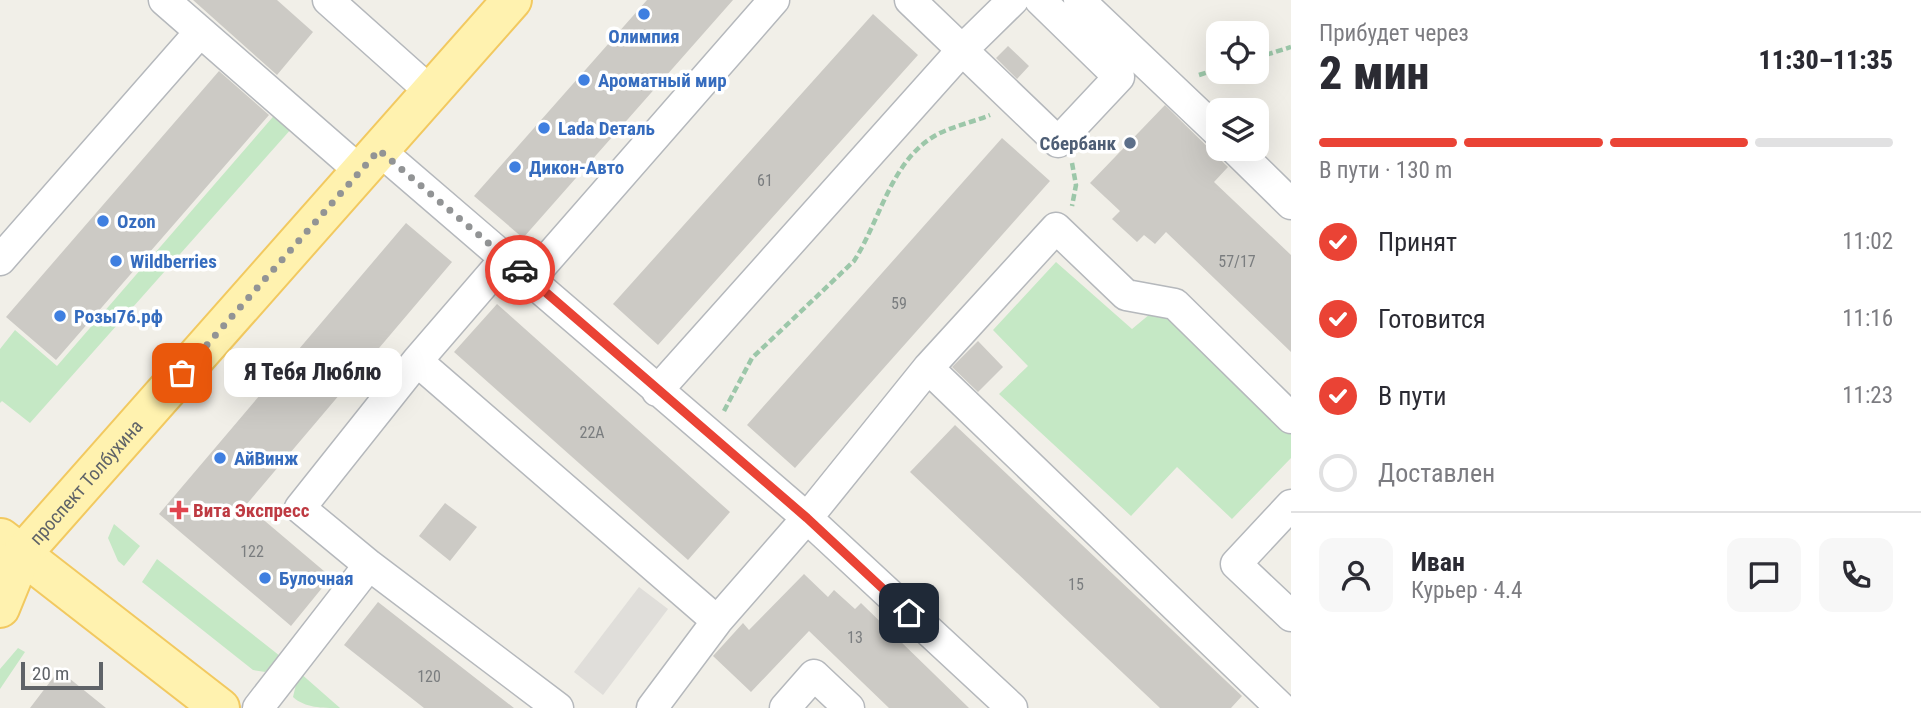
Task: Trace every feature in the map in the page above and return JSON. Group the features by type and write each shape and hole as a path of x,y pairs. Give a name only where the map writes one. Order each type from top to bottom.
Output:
{"main road":[{"name":"проспект Толбухина","path":"0,608 7,554 370,161 512,0"},
{"path":"7,554 220,708"}],"street":[{"path":"164,0 200,32 370,161 506,258 807,518 1012,708"},
{"path":"328,0 431,92"},
{"path":"530,279 774,0"},
{"path":"910,0 1058,142 1119,77 1040,0"},
{"path":"657,391 962,50 1013,0"},
{"path":"1079,0 1206,121"},
{"path":"0,261 200,32"},
{"path":"1247,161 1291,204"},
{"path":"652,708 717,621 807,518 928,368 1056,228 1126,295 1175,304 1291,418"},
{"path":"506,258 417,361 300,508 369,565 558,708"},
{"path":"417,361 717,621"},
{"path":"928,368 1281,708"},
{"path":"1291,505 1236,564 1291,616"},
{"path":"258,708 369,565"},
{"path":"785,708 814,675 849,708"}],"path":[{"path":"1269,54 1291,47"},
{"path":"706,433 734,396 740,375 752,358 855,261 901,169 918,150 937,135 990,115 1014,100"},
{"path":"1056,228 1074,203 1076,185 1072,162 1058,142"}],"shaded area":[{"path":"639,587 668,609 603,695 574,672"}],"green space":[{"path":"278,111 292,128 30,423 2,401 0,403 0,349 15,330 57,366"},
{"path":"1056,262 1132,329 1162,304 1291,431 1291,458 1232,519 1177,467 1131,516 999,394 1028,366 993,330"},
{"path":"114,524 140,546 124,566 118,561 108,538"},
{"path":"157,559 280,656 265,672 253,670 142,582"},
{"path":"18,648 25,652 0,689 0,669"},
{"path":"299,672 340,708 308,705 293,697"}],"building":[{"path":"193,0 277,0 313,32 277,75"},
{"path":"647,0 733,0 523,238 474,196"},
{"path":"873,14 918,55 658,345 613,304"},
{"path":"1008,46 1029,66 1017,79 996,58"},
{"path":"219,71 269,115 56,360 6,317"},
{"path":"1165,105 1206,145 1206,161 1222,161 1228,167 1214,182 1291,255 1291,352 1166,232 1155,244 1144,235 1137,242 1112,219 1120,211 1090,183"},
{"path":"1002,138 1050,181 795,468 747,425"},
{"path":"406,223 452,262 246,505 331,577 291,626 159,514"},
{"path":"497,304 730,512 688,560 454,352"},
{"path":"978,341 1003,367 978,392 952,367"},
{"path":"955,425 1242,696 1231,708 1160,708 910,472"},
{"path":"445,503 477,527 450,561 419,536"},
{"path":"804,574 828,597 834,590 855,609 861,603 969,708 889,708 809,631 751,692 713,656 743,623 749,630"},
{"path":"378,602 514,708 424,708 344,645"},
{"path":"59,670 106,708 30,708"}],"way so far":[{"path":"182,373 379,150 520,270"}],"place":[{"name":"Олимпия","path":"644,14"},
{"name":"Ароматный мир","path":"584,80"},
{"name":"Lada Dеталь","path":"544,128"},
{"name":"Сбербанк","path":"1130,143"},
{"name":"Дикон-Авто","path":"515,167"},
{"name":"Ozon","path":"103,221"},
{"name":"Wildberries","path":"116,261"},
{"name":"Розы76.рф","path":"60,316"},
{"name":"Я Тебя Люблю","path":"182,373"},
{"name":"АйВинж","path":"220,458"},
{"name":"Вита Экспресс","path":"179,510"},
{"name":"Булочная","path":"265,578"}],"route":[{"path":"520,270 807,518 909,613"}]}
